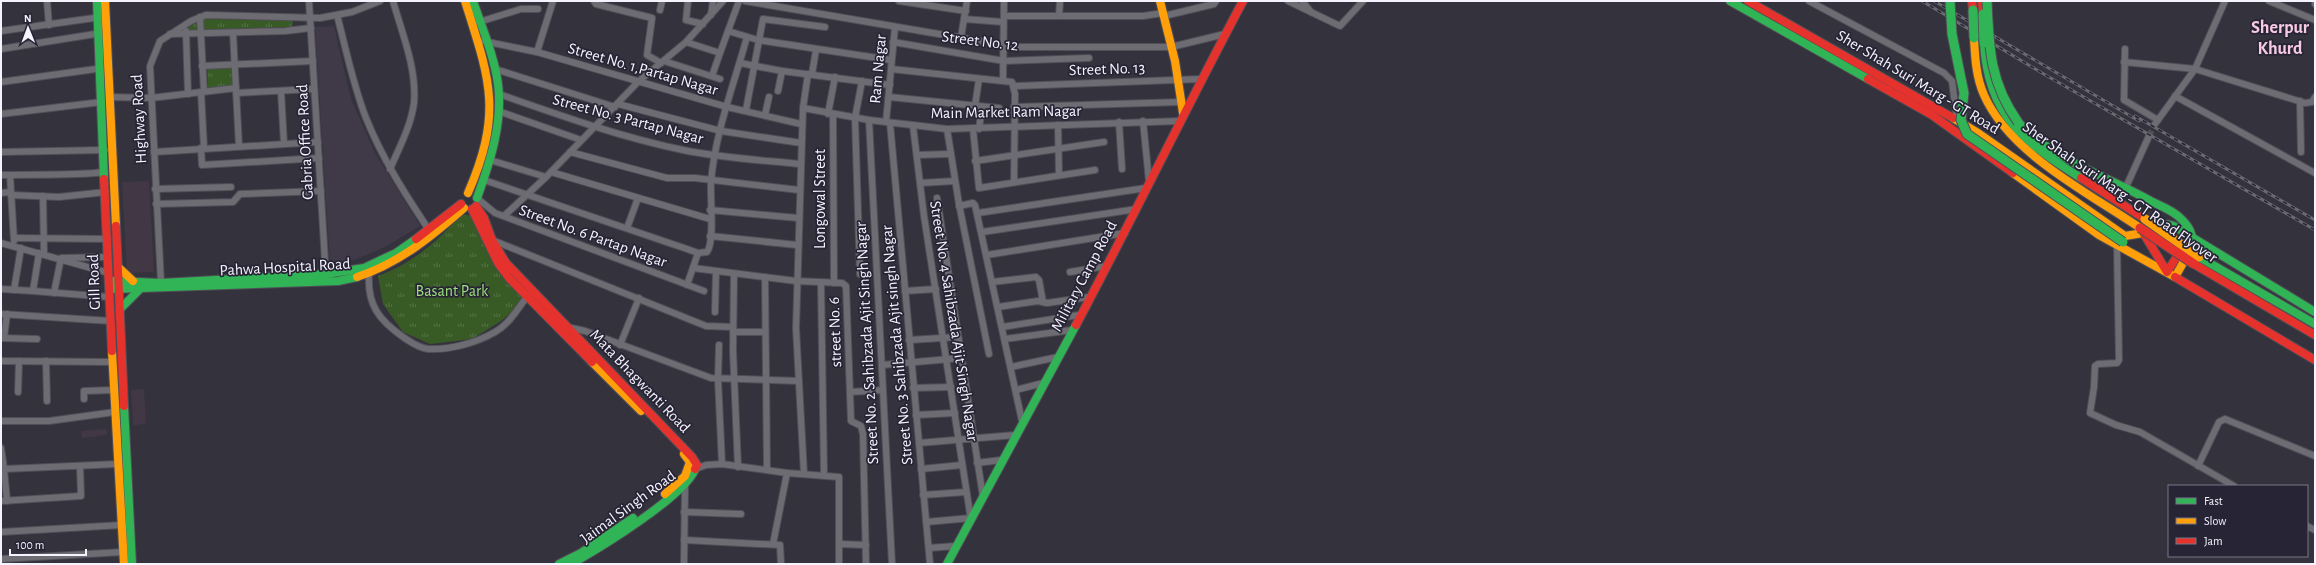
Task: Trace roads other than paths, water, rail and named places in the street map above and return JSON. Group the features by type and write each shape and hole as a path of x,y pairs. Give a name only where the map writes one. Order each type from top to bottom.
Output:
{"main road":[{"name":"Gill Road","path":"93,1 98,92 104,97 119,268 132,564"},
{"path":"97,1 104,97"},
{"name":"Gill Road","path":"105,1 104,150 110,321 124,564"},
{"path":"465,1 481,41 495,69 499,94 498,111 490,160 484,180 470,205"},
{"path":"473,1 480,22 481,41 491,102 480,163 468,193 461,198 470,205 498,263 530,294 690,462 690,468 685,477 657,500 611,534 559,564"},
{"path":"1160,1 1178,80 1182,117"},
{"name":"Military Camp Road","path":"947,564 983,498 1001,460 1125,233 1201,79 1243,1"},
{"name":"Sher Shah Suri Marg - GT Road","path":"1730,1 1932,116 2120,244"},
{"name":"Sher Shah Suri Marg - GT Road","path":"1748,1 1957,120 2123,235 2136,236 2142,231 2163,223 2169,223 2244,271 2315,312"},
{"path":"1950,1 1952,34 1964,88 1961,120 1967,134 2120,244 2129,246 2131,253 2171,274 2315,360"},
{"name":"Sher Shah Suri Marg - GT Road Flyover","path":"1982,1 1985,65 1993,93 2004,114 2050,157 2145,219 2196,261 2315,335"},
{"path":"1987,1 1992,70 2003,101 2018,126 2056,152 2126,187 2178,216 2186,226 2192,238 2187,241 2171,274"},
{"name":"Sher Shah Suri Marg - GT Road Flyover","path":"1973,6 1975,62 1984,95 2007,132 2033,154 2142,231 2315,324"},
{"path":"468,193 473,194 470,205"},
{"name":"Pahwa Hospital Road","path":"119,285 134,281 161,283 326,278 364,268 384,260 470,205"},
{"name":"Pahwa Hospital Road","path":"109,285 140,288 326,278 369,274 415,251 470,205"},
{"name":"Mata Bhagwanti Road","path":"470,205 484,218 492,240 506,263 530,294 567,327 697,462 698,468"},
{"path":"2142,231 2150,247 2171,274"},
{"path":"119,268 134,281"},
{"path":"120,308 140,288"},
{"name":"Jaimal Singh Road","path":"572,564 625,531 684,486 698,468"}],"street":[{"path":"47,1 49,24"},
{"name":"Gabria Office Road","path":"309,1 326,278"},
{"name":"Highway Road","path":"161,283 150,66 160,41 186,24 206,15 310,18 352,12 380,1"},
{"path":"390,169 408,130 414,102 407,49 393,1"},
{"path":"536,52 553,1"},
{"path":"594,1 596,4 652,18 647,56 662,62 720,79"},
{"path":"660,10 662,1"},
{"path":"710,18 713,1"},
{"path":"504,216 546,178 639,81 686,42 710,18 723,1"},
{"path":"712,76 739,1"},
{"name":"Ram Nagar","path":"745,1 895,27 888,122"},
{"path":"899,1 966,11"},
{"path":"961,37 967,1"},
{"path":"1003,80 1004,1"},
{"path":"1059,16 1060,1"},
{"path":"964,19 1164,15 1214,4 1216,1"},
{"path":"1288,1 1341,26 1363,1"},
{"path":"1809,1 1944,73 1952,81 1957,120"},
{"path":"2125,49 2124,100 2156,122 2195,70 2225,1"},
{"path":"2269,1 2315,20"},
{"path":"688,2 686,20 703,24"},
{"path":"1306,2 1312,13"},
{"path":"480,22 521,9 538,9"},
{"path":"337,15 356,89 366,118 390,169 429,230"},
{"path":"1,31 94,18"},
{"path":"200,18 202,66 202,165 319,158"},
{"path":"746,110 761,20 769,18 825,27"},
{"path":"186,24 188,94"},
{"path":"895,27 1003,45 1035,47 1171,47 1225,34"},
{"path":"169,34 233,33 311,28"},
{"path":"728,31 758,40 816,50 892,60"},
{"path":"233,33 239,146"},
{"path":"1,49 95,34"},
{"path":"484,180 529,194 698,253 707,252 709,249 710,210 715,156 747,37"},
{"name":"Street No. 1,Partap Nagar","path":"481,41 536,52 727,107 746,110 801,124"},
{"path":"686,42 720,53"},
{"name":"Street No. 12","path":"893,42 1004,60 1089,58"},
{"path":"804,474 799,380 796,361 797,245 801,124 803,108 816,50"},
{"path":"202,66 313,62"},
{"path":"2124,62 2195,70 2309,103 2315,97"},
{"path":"740,63 782,71 890,85"},
{"path":"891,68 1012,82 1014,86 1014,182"},
{"path":"1,82 96,69"},
{"path":"495,69 617,105 721,131 801,143"},
{"path":"778,91 782,71"},
{"name":"Longowal Street","path":"834,283 830,114 835,77"},
{"path":"979,79 979,107 976,129 975,162 979,188 1095,170"},
{"name":"Street No. 13","path":"1014,86 1201,79"},
{"path":"860,274 855,118 862,81"},
{"path":"1,114 104,97 151,98 202,92 314,89"},
{"path":"281,91 284,144"},
{"name":"Street No. 3 Partap Nagar","path":"499,94 595,126 665,146 715,156 800,164"},
{"path":"2175,96 2315,173"},
{"path":"765,115 769,97"},
{"path":"889,97 999,108"},
{"path":"2300,101 2301,152"},
{"path":"1014,107 1181,102"},
{"name":"Main Market Ram Nagar","path":"803,108 830,114 913,126 976,129 1143,121 1182,117"},
{"path":"498,111 581,140"},
{"name":"Street No. 2 Sahibzada Ajit Singh Nagar","path":"868,120 892,564"},
{"path":"978,213 1148,185 1143,121"},
{"name":"Street No. 3 Sahibzada Ajit singh Nagar","path":"888,122 910,340 913,388 930,564"},
{"path":"1119,122 1122,169"},
{"path":"1058,125 1060,175"},
{"name":"Street No. 4 Sahibzada Ajit Singh Nagar","path":"913,126 920,183 971,519"},
{"path":"947,128 959,206 989,354"},
{"path":"2126,187 2148,136"},
{"path":"154,152 318,142"},
{"path":"975,162 1104,142"},
{"path":"1,152 104,150"},
{"path":"570,152 667,178 712,180 799,190"},
{"path":"917,155 950,154"},
{"path":"490,160 546,178"},
{"path":"1,175 59,173 78,175 105,172"},
{"path":"551,172 710,219"},
{"path":"10,175 14,238 17,248 14,290"},
{"path":"920,183 955,181"},
{"path":"156,189 230,187"},
{"path":"156,204 233,202 240,194 321,191"},
{"path":"1,193 43,196 106,192"},
{"path":"33,291 44,239 43,196"},
{"path":"627,228 638,198"},
{"path":"937,198 983,498"},
{"path":"959,206 974,203 978,213 1022,421"},
{"name":"Street No. 6 Partap Nagar","path":"470,205 492,211 704,291"},
{"path":"982,232 1137,209"},
{"path":"710,210 798,218"},
{"path":"987,255 1125,233"},
{"path":"710,236 797,245"},
{"path":"14,238 108,239"},
{"path":"492,240 706,326 765,332"},
{"path":"1,243 61,258 108,257"},
{"path":"2120,244 2119,360 2117,363 2098,364 2095,366 2094,387 2090,413 2116,425 2140,432 2232,485"},
{"path":"687,285 698,253"},
{"path":"61,258 109,285"},
{"path":"54,293 61,258"},
{"path":"1070,272 1106,266"},
{"path":"693,268 796,281"},
{"path":"715,312 716,272"},
{"path":"369,274 369,292 380,318 418,346 427,349 459,345 482,338 497,331 507,322 530,294"},
{"path":"734,274 733,329 738,466"},
{"path":"765,277 767,470"},
{"path":"992,282 1036,277 1039,280 1043,302"},
{"name":"street No. 6","path":"796,281 842,283 846,286 851,423 862,427 866,545"},
{"path":"821,283 824,475"},
{"path":"1,290 54,293 109,285"},
{"path":"905,292 936,289"},
{"path":"998,307 1043,302 1047,304 1089,297"},
{"path":"620,345 639,298"},
{"path":"37,339 3,338 4,314 110,321"},
{"path":"1002,327 1079,315"},
{"path":"567,327 585,331 707,377 718,379 735,378 799,380"},
{"path":"1005,339 1072,330"},
{"path":"910,340 958,337"},
{"path":"719,346 718,379 722,464"},
{"path":"1011,367 1058,357"},
{"path":"882,366 961,358"},
{"path":"1,361 112,362"},
{"path":"18,392 19,361"},
{"path":"46,361 47,401"},
{"path":"1016,390 1043,383"},
{"path":"913,388 951,387"},
{"path":"84,399 84,391 114,390"},
{"path":"850,392 882,390"},
{"path":"1,421 49,421 115,412"},
{"path":"916,415 955,413"},
{"path":"2198,466 2219,422 2225,419 2315,456"},
{"path":"919,443 1015,435"},
{"path":"1,448 4,501 81,496 80,466"},
{"path":"977,463 1001,460"},
{"path":"3,468 118,464"},
{"path":"698,468 722,464 787,473 839,477 841,482 839,564"},
{"path":"921,469 962,466"},
{"path":"773,544 787,473"},
{"path":"684,486 684,564"},
{"path":"924,495 966,492"},
{"path":"684,512 741,514"},
{"path":"926,522 971,519"},
{"path":"1,532 122,525"},
{"path":"684,540 773,544 782,546 781,564"},
{"path":"840,544 866,545 866,564"},
{"path":"929,548 956,546"},
{"path":"1,559 123,552"}],"tunnel":[{"path":"2149,136 2155,124"}],"railway":[{"path":"1922,1 2042,73 2315,230"},
{"path":"1934,1 2139,121"},
{"path":"2135,116 2315,220"}],"district":[{"name":"Sherpur Khurd","path":"2280,38"}],"park label":[{"name":"Basant Park","path":"452,291"}]}
